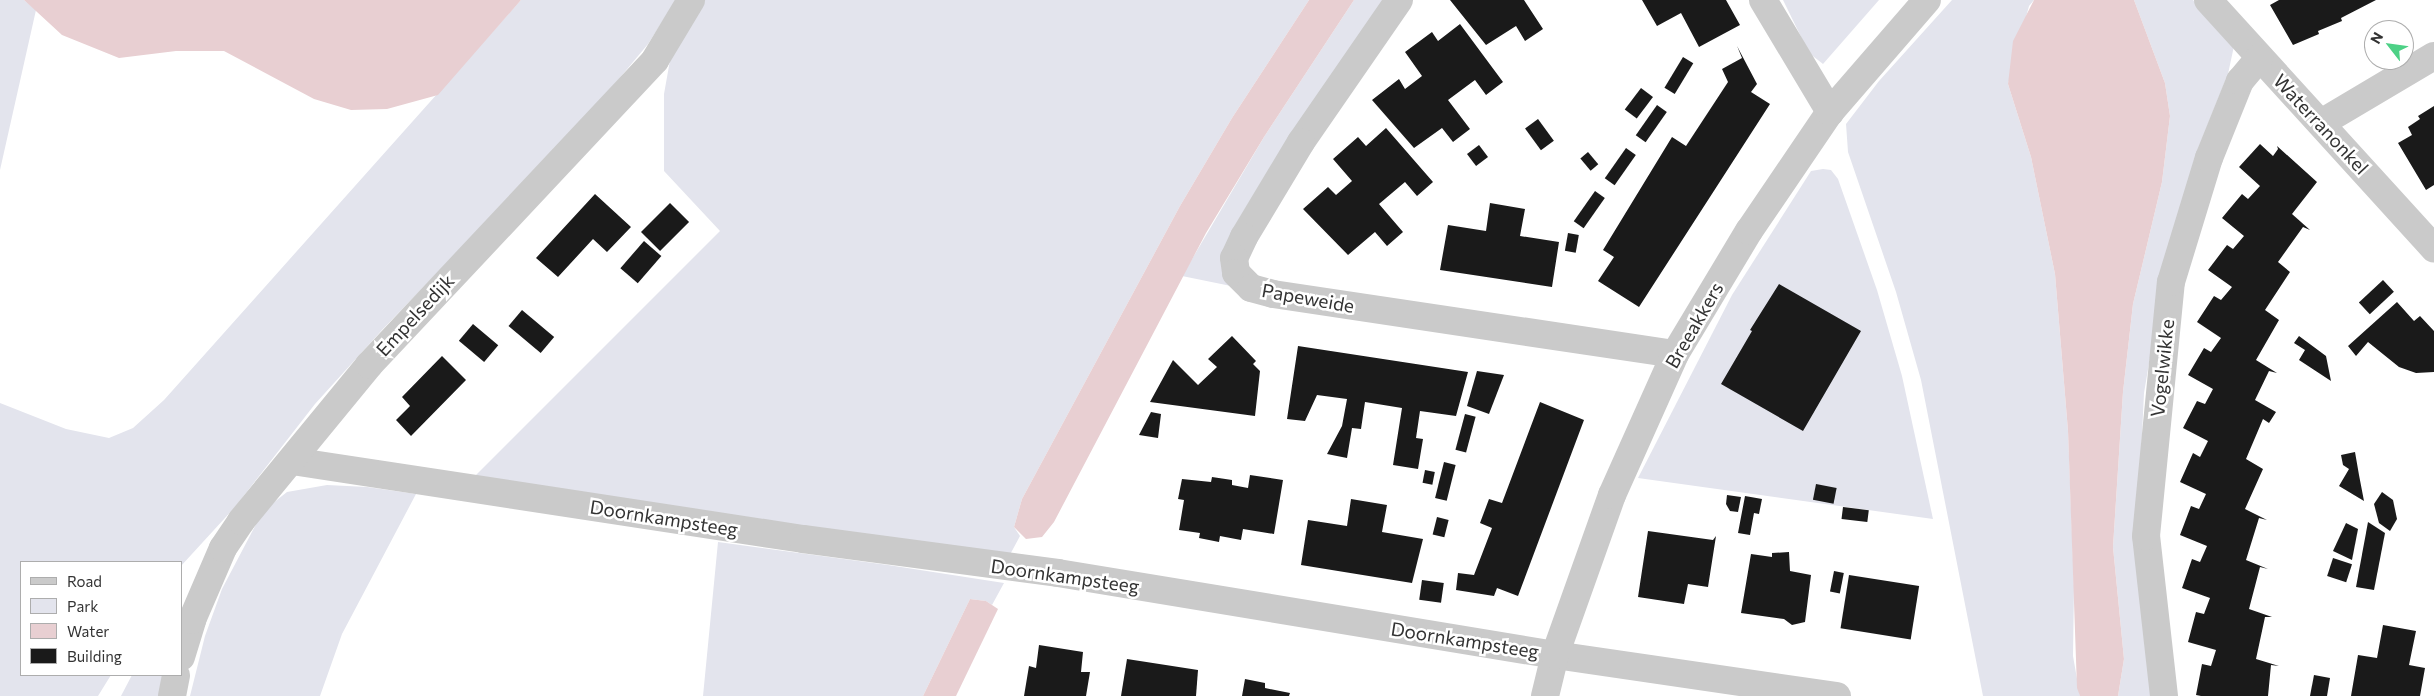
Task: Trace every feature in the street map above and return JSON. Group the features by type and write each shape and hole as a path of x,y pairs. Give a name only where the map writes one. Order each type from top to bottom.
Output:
{"street":[{"name":"Empelsedijk","path":"182,654 192,620 223,548 241,521 369,365 655,60 691,0"},
{"name":"Papeweide","path":"1399,0 1301,142 1244,237 1234,258 1236,273 1251,288 1273,294 1675,354"},
{"path":"1764,0 1830,112"},
{"name":"Breeakkers","path":"1545,696 1555,655 1612,495 1675,354 1749,231 1830,112 1928,0"},
{"name":"Waterranonkel","path":"2208,0 2434,248"},
{"path":"2321,123 2434,56"},
{"name":"Vogelwikke","path":"2164,696 2146,536 2171,282 2213,150 2240,81 2259,58"},
{"name":"Doornkampsteeg","path":"292,461 987,566 1058,573 1555,655 1837,696"},
{"path":"172,696 176,676"}],"green space":[{"path":"0,0 24,0 36,10 0,170"},
{"path":"521,0 676,0 648,44 588,116 382,330 315,404 235,507 182,565 182,561 20,561 20,676 110,676 98,696 0,696 0,403 66,429 109,438 133,428 164,400"},
{"path":"702,0 1309,0 1232,118 1180,206 1022,499 1014,527 1020,536 1006,562 470,481 720,231 664,171 664,94 672,49"},
{"path":"1354,0 1385,0 1231,286 1182,276 1264,137"},
{"path":"1783,0 1879,0 1823,64 1809,53"},
{"path":"1952,0 2034,0 2029,6 2008,84 2031,157 2055,274 2068,431 2074,587 2073,656 2080,696 1983,696 1921,380 1896,292 1848,152 1846,124 1879,81"},
{"path":"2134,0 2193,0 2234,46 2228,74 2196,154 2168,250 2144,393 2139,498 2157,696 2118,696 2124,659 2113,547 2123,392 2133,304 2162,182 2170,116 2165,83"},
{"path":"1831,170 1838,179 1877,290 1902,376 1933,519 1638,478 1732,295 1811,171"},
{"path":"327,485 367,487 416,494 342,634 320,696 190,696 205,636 222,589 263,511 287,492"},
{"path":"718,542 1004,583 992,605 986,601 970,599 923,696 703,696"},
{"path":"131,676 165,676 160,696 121,696"}],"water":[{"path":"24,0 521,0 438,95 387,109 351,110 314,99 224,51 176,51 119,58 62,35"},
{"path":"1309,0 1354,0 1264,137 1206,233 1054,522 1042,537 1026,539 1014,527 1022,499 1180,206 1232,118"},
{"path":"2034,0 2134,0 2165,83 2170,116 2162,182 2133,304 2123,392 2113,547 2124,659 2118,696 2080,696 2077,688 2068,431 2055,274 2031,157 2008,84 2013,41"},
{"path":"970,599 986,601 998,609 956,696 923,696"}],"building":[{"path":"1450,0 1524,0 1543,29 1525,41 1516,26 1486,45"},
{"path":"1642,0 1726,0 1740,25 1699,47 1681,13 1657,26"},
{"path":"2279,0 2376,0 2341,18 2342,21 2318,31 2319,34 2293,45 2270,5"},
{"path":"1460,24 1503,82 1486,95 1475,80 1448,100 1470,129 1453,142 1442,128 1414,148 1372,100 1399,79 1405,89 1422,76 1405,52 1432,32 1438,41"},
{"path":"1737,46 1757,84 1751,92 1770,104 1639,307 1598,281 1614,257 1603,250 1672,137 1686,146 1728,82 1722,69 1742,58"},
{"path":"1683,57 1693,63 1675,94 1664,88"},
{"path":"1641,88 1653,97 1637,119 1625,110"},
{"path":"1657,105 1667,112 1646,142 1636,135"},
{"path":"2434,106 2434,185 2426,190 2398,143 2412,135 2408,127 2420,119 2418,116"},
{"path":"1538,119 1554,141 1541,150 1525,128"},
{"path":"1386,128 1433,182 1417,196 1405,182 1379,204 1403,232 1387,246 1375,232 1348,255 1303,209 1328,187 1336,195 1352,181 1333,159 1358,137 1366,146"},
{"path":"2260,144 2273,156 2278,149 2277,146 2317,182 2292,214 2310,230 2303,227 2278,262 2290,272 2265,310 2279,320 2256,360 2277,373 2269,371 2255,400 2276,412 2269,423 2263,419 2246,459 2263,469 2245,509 2267,520 2259,518 2246,560 2268,569 2260,567 2249,609 2272,617 2265,617 2256,659 2279,666 2271,665 2268,696 2201,696 2196,695 2202,664 2211,666 2216,650 2188,642 2196,612 2204,614 2210,598 2182,588 2192,559 2200,562 2207,546 2180,535 2191,506 2199,509 2206,494 2180,482 2193,453 2200,457 2208,441 2183,428 2197,401 2205,404 2213,389 2188,375 2204,348 2211,352 2221,338 2197,322 2214,296 2221,300 2232,287 2208,270 2227,245 2233,249 2244,236 2222,218 2242,194 2248,199 2260,186 2239,167"},
{"path":"1479,145 1488,157 1476,166 1467,154"},
{"path":"1626,148 1636,155 1615,185 1605,178"},
{"path":"1588,152 1598,164 1591,171 1580,158"},
{"path":"1595,191 1605,198 1584,228 1574,221"},
{"path":"595,194 631,227 607,252 593,239 558,277 536,258"},
{"path":"670,203 689,222 660,251 641,232"},
{"path":"1490,203 1525,209 1520,236 1559,242 1552,287 1440,270 1448,225 1486,231"},
{"path":"1568,233 1579,235 1576,253 1565,251"},
{"path":"644,241 661,256 638,283 620,268"},
{"path":"2383,280 2394,292 2370,314 2359,303"},
{"path":"1779,284 1861,331 1803,431 1721,384 1752,331 1750,330"},
{"path":"2397,302 2414,321 2420,316 2434,331 2434,372 2416,373 2399,367 2368,342 2356,356 2348,346"},
{"path":"522,310 554,337 541,353 509,326"},
{"path":"473,324 498,345 484,362 459,341"},
{"path":"1232,336 1256,361 1253,364 1260,371 1255,416 1150,402 1173,360 1198,385 1217,367 1208,359"},
{"path":"2299,336 2326,356 2331,381 2299,360 2305,350 2294,343"},
{"path":"1298,346 1468,372 1456,416 1420,411 1416,438 1423,439 1418,469 1393,465 1402,408 1365,402 1361,429 1352,428 1347,458 1327,454 1342,426 1347,399 1317,395 1305,421 1287,419"},
{"path":"442,356 466,380 411,436 396,420 410,406 402,397"},
{"path":"1477,371 1504,375 1489,414 1467,406"},
{"path":"1540,402 1584,420 1518,596 1497,588 1494,596 1456,590 1458,573 1474,575 1492,528 1480,523 1489,499 1502,503"},
{"path":"1151,412 1161,414 1158,438 1139,435"},
{"path":"1465,414 1476,417 1466,453 1455,450"},
{"path":"2355,452 2364,501 2339,486 2349,469 2343,465 2341,455"},
{"path":"1444,462 1456,465 1447,501 1435,498"},
{"path":"1425,470 1435,472 1432,485 1423,483"},
{"path":"1250,475 1283,480 1274,534 1243,529 1241,540 1220,536 1219,542 1199,538 1200,533 1179,530 1184,500 1178,499 1182,479 1211,482 1212,477 1232,480 1232,485 1248,488"},
{"path":"1816,484 1837,488 1834,504 1813,500"},
{"path":"2382,492 2393,500 2397,519 2390,531 2379,523 2374,504"},
{"path":"1727,495 1741,497 1738,512 1730,511 1726,504"},
{"path":"1745,496 1762,499 1759,514 1754,513 1750,535 1738,533"},
{"path":"1351,499 1387,505 1382,532 1423,539 1412,583 1301,565 1308,520 1347,526"},
{"path":"1843,507 1869,510 1867,522 1842,519"},
{"path":"1437,517 1449,520 1444,537 1433,534"},
{"path":"2368,522 2385,533 2374,590 2356,587"},
{"path":"2346,523 2358,529 2352,560 2333,551"},
{"path":"1648,531 1713,540 1716,536 1708,587 1688,584 1684,604 1638,597"},
{"path":"1789,552 1790,571 1811,575 1805,622 1792,625 1784,619 1741,613 1751,554 1772,557 1772,553"},
{"path":"2333,558 2352,564 2346,582 2327,576"},
{"path":"1834,571 1844,573 1840,594 1830,592"},
{"path":"1849,575 1919,586 1911,639 1841,628"},
{"path":"1422,580 1444,583 1441,603 1419,600"},
{"path":"2383,625 2416,631 2409,665 2425,668 2420,696 2351,696 2358,655 2377,658"},
{"path":"1039,645 1083,652 1081,672 1090,672 1086,696 1024,696 1029,666 1036,668"},
{"path":"1127,659 1198,670 1196,696 1121,696"},
{"path":"2314,675 2330,678 2327,696 2310,696"},
{"path":"1245,679 1265,683 1265,688 1290,693 1289,696 1242,696"}]}
